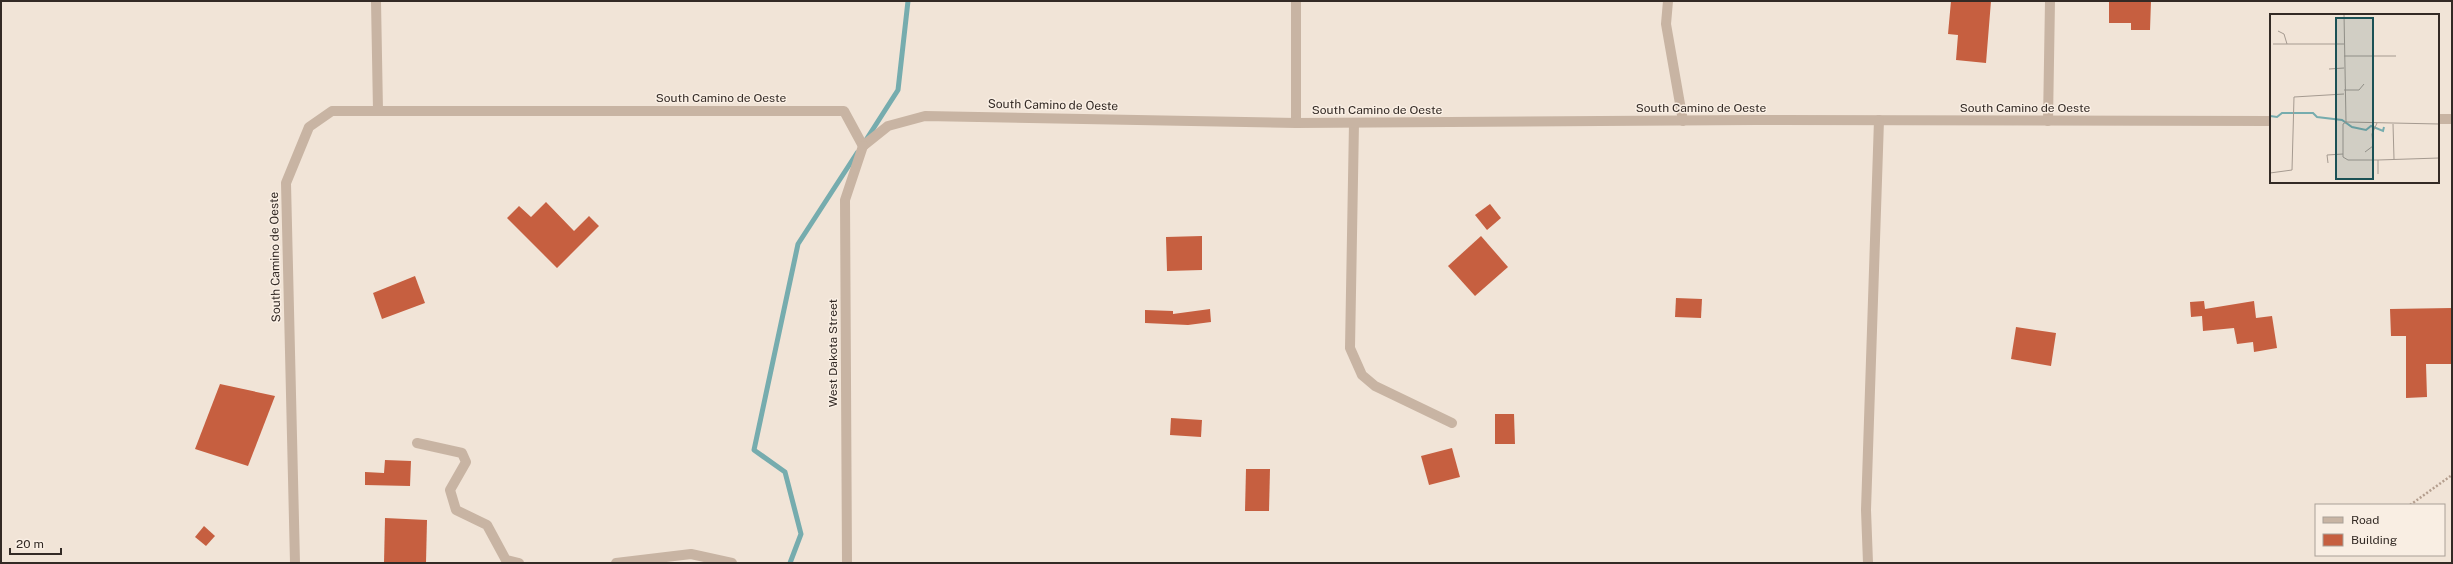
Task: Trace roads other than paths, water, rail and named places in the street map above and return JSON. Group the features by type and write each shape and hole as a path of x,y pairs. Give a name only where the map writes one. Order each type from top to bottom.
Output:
{"street":[{"path":"376,1 378,111"},
{"path":"1296,1 1296,123"},
{"path":"1668,1 1666,24 1683,121"},
{"path":"2048,121 2050,1"},
{"name":"South Camino de Oeste","path":"295,563 286,183 309,127 332,111 844,111 863,146 888,126 925,116 1296,123 1879,120 2270,120"},
{"path":"2439,119 2452,119"},
{"path":"1868,563 1866,510 1879,120"},
{"path":"1354,123 1350,348 1362,374 1375,386 1452,423"},
{"name":"West Dakota Street","path":"847,563 845,200 863,146"},
{"path":"417,443 462,453 466,462 450,490 456,510 487,526 506,560 520,563"},
{"path":"616,563 691,554 732,563"}],"waterway":[{"path":"866,140 898,90 908,1"},
{"path":"790,563 801,534 785,472 754,450 798,244 857,153"}]}
